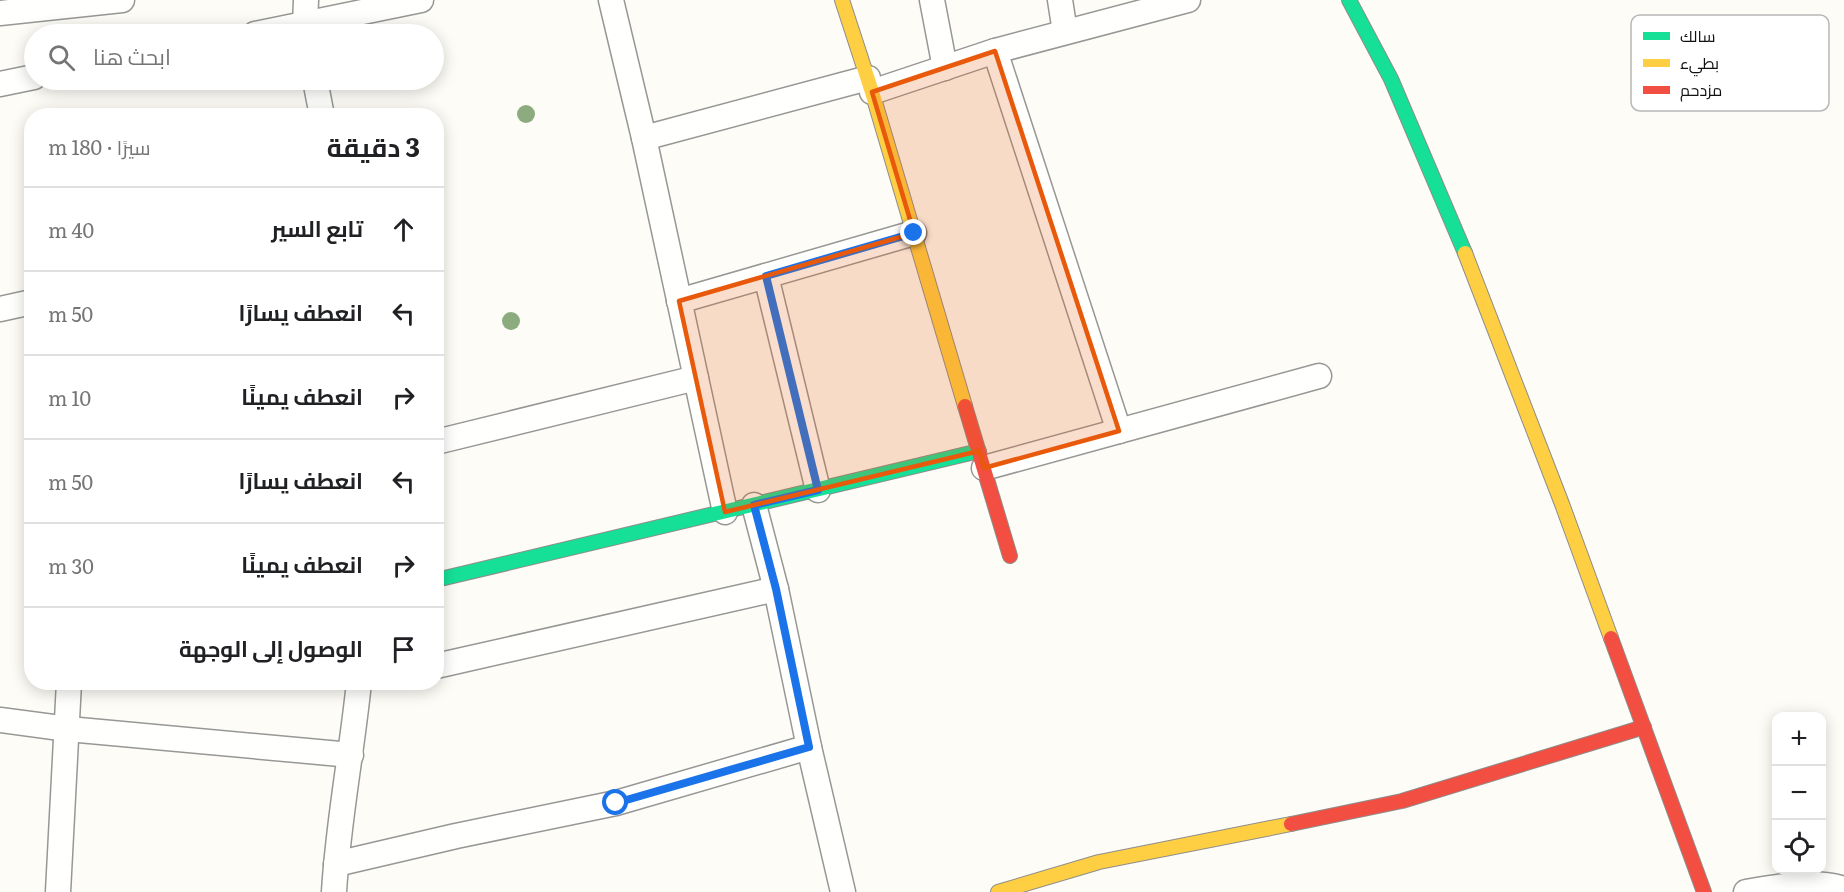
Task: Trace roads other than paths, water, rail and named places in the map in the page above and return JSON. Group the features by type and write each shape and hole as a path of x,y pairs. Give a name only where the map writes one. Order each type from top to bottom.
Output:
{"street":[{"path":"0,13 122,0"},
{"path":"305,24 306,0"},
{"path":"328,24 421,0"},
{"path":"611,0 644,138 725,512"},
{"path":"842,0 870,85 1011,555"},
{"path":"932,0 945,68"},
{"path":"1060,0 1065,32"},
{"path":"644,138 945,68 995,51 1188,0"},
{"path":"1349,0 1391,79 1450,214 1515,377 1704,892"},
{"path":"995,51 1119,431"},
{"path":"0,84 24,79"},
{"path":"317,90 320,108"},
{"path":"679,301 914,233"},
{"path":"766,276 818,490"},
{"path":"0,309 24,304"},
{"path":"444,578 818,490 982,460 1119,431 1319,376"},
{"path":"444,440 696,378"},
{"path":"754,505 776,589 809,747 843,892"},
{"path":"444,664 776,589"},
{"path":"58,892 69,690"},
{"path":"334,892 360,690"},
{"path":"0,720 68,729 351,755"},
{"path":"998,892 1099,862 1402,801 1644,727"},
{"path":"336,864 456,836 616,803 809,747"},
{"path":"1746,892 1784,886 1834,886 1844,889"}]}
